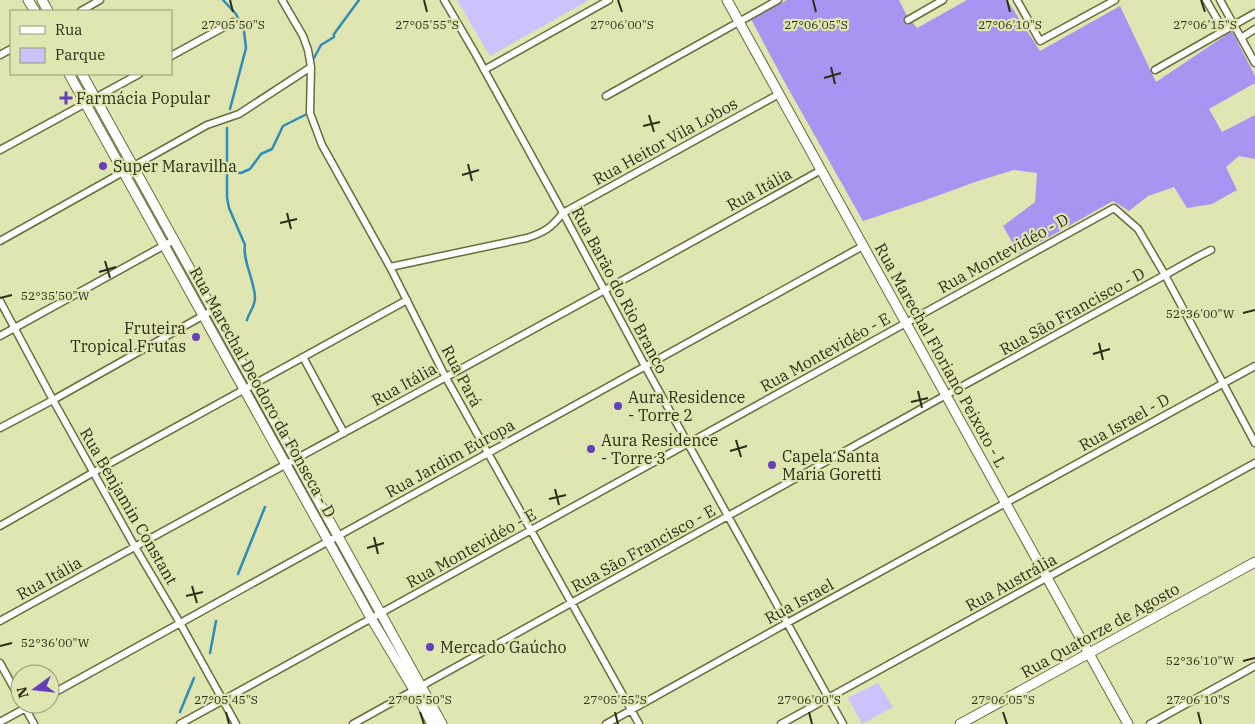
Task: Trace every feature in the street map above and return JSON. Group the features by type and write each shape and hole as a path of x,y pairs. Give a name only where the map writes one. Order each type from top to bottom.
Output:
{"street":[{"path":"83,10 100,0"},
{"name":"Rua Pará","path":"282,0 303,36 308,50 311,67 310,113 322,145 390,267 488,453 639,724"},
{"name":"Rua Barão do Rio Branco","path":"444,0 563,213 687,444 842,724"},
{"path":"484,70 608,0"},
{"name":"Rua Marechal Floriano Peixoto - L","path":"727,0 1128,724"},
{"path":"606,96 778,0"},
{"path":"908,20 943,0"},
{"path":"1017,0 1040,41 1115,0"},
{"path":"1206,0 1224,31"},
{"path":"1220,0 1255,63"},
{"path":"1155,70 1255,14"},
{"path":"172,55 233,22"},
{"path":"1241,38 1255,29"},
{"path":"0,241 206,126 239,114 311,67"},
{"name":"Rua Marechal Deodoro da Fonseca - D","path":"70,75 371,618 442,724"},
{"name":"Rua Marechal Deodoro da Fonseca - D","path":"83,75 381,613 418,688 432,724"},
{"path":"0,150 137,75"},
{"name":"Rua Heitor Vila Lobos","path":"390,267 527,238 542,233 555,223 563,213 779,94"},
{"name":"Rua Itália","path":"0,621 344,434 821,170"},
{"name":"Rua Montevidéo - D","path":"906,323 1114,208 1138,229 1165,275"},
{"path":"0,336 174,240"},
{"name":"Rua Jardim Europa","path":"60,689 863,246"},
{"name":"Rua São Francisco - D","path":"946,395 1211,250"},
{"path":"1165,275 1255,443"},
{"path":"0,526 94,472 407,300"},
{"name":"Rua Benjamin Constant","path":"0,301 53,400 236,724"},
{"path":"0,428 213,310"},
{"name":"Rua Montevidéo - E","path":"180,724 906,323"},
{"path":"304,357 344,434"},
{"name":"Rua Israel - D","path":"1006,503 1255,366"},
{"name":"Rua São Francisco - E","path":"353,724 946,395"},
{"name":"Rua Austrália","path":"781,724 1255,463"},
{"name":"Rua Israel","path":"606,724 1006,503"},
{"name":"Rua Quatorze de Agosto","path":"960,724 1255,562"},
{"path":"0,663 10,681"},
{"path":"1150,724 1255,666"},
{"path":"0,722 12,714"}],"green space":[{"path":"457,0 589,0 490,56"},
{"path":"878,683 893,707 862,724 848,698"}],"shaded area":[{"path":"787,0 899,0 906,14 917,28 967,0 1007,0 1040,51 1120,6 1156,82 1232,31 1255,76 1255,83 1209,109 1222,132 1255,115 1255,159 1239,156 1226,167 1237,190 1212,204 1187,208 1174,187 1148,196 1129,211 1113,201 1019,254 1003,226 1035,202 1037,173 1014,170 863,221 751,19"}],"waterway":[{"path":"223,0 236,14 244,31 246,48 230,109"},
{"path":"314,58 321,45 334,37 334,34 359,0"},
{"path":"228,172 241,173 250,169 261,154 272,149 283,126 307,114"},
{"path":"227,128 227,197 229,208 245,245 245,257 255,298 247,320"},
{"path":"238,574 265,507"},
{"path":"210,653 216,621"},
{"path":"180,712 194,678"}],"place":[{"name":"Farmácia Popular","path":"66,98"},
{"name":"Super Maravilha","path":"103,166"},
{"name":"Fruteira Tropical Frutas","path":"196,337"},
{"name":"Aura Residence - Torre 2","path":"618,406"},
{"name":"Aura Residence - Torre 3","path":"591,449"},
{"name":"Capela Santa Maria Goretti","path":"772,465"},
{"name":"Mercado Gaúcho","path":"430,647"}]}
